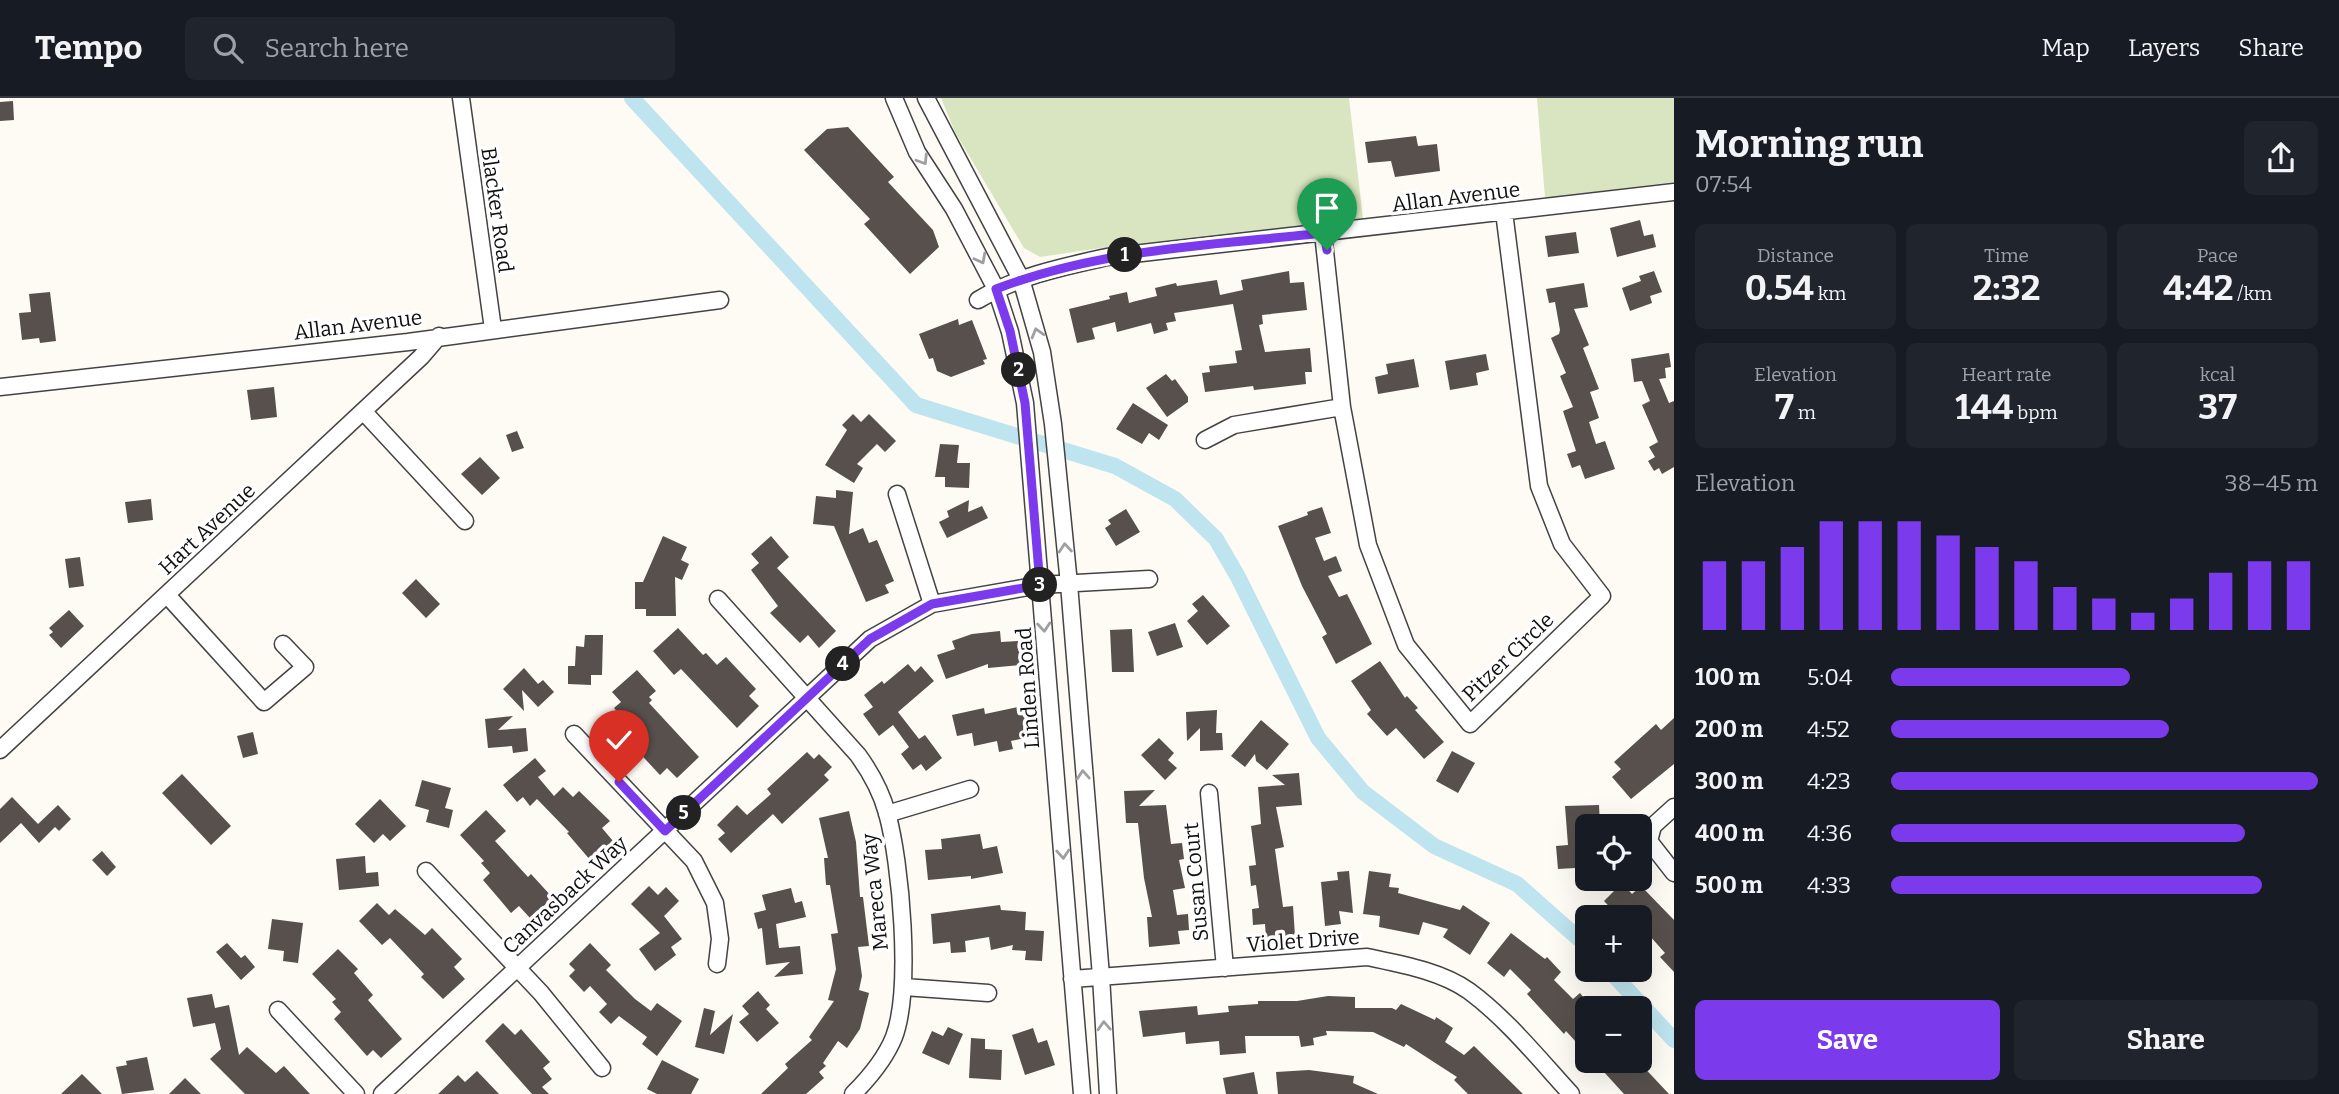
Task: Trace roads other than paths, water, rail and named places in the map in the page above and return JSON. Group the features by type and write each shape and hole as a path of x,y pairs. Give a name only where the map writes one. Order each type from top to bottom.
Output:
{"street":[{"name":"Blacker Road","path":"461,98 493,328"},
{"name":"Linden Road","path":"894,98 918,152 954,209 996,289 1010,331 1026,418 1082,1094"},
{"path":"926,98 1021,279 1042,352 1054,424 1069,584 1108,1094"},
{"name":"Allan Avenue","path":"978,300 996,289 1044,271 1107,257 1674,192"},
{"name":"Pitzer Circle","path":"1324,233 1342,407 1368,545 1406,645 1470,724 1602,596 1562,544 1539,486 1504,212"},
{"name":"Allan Avenue","path":"0,387 408,342 493,328 720,300"},
{"name":"Hart Avenue","path":"0,750 432,346 439,336"},
{"path":"1205,440 1234,425 1342,407"},
{"path":"363,411 465,521"},
{"path":"897,494 932,604"},
{"name":"Canvasback Way","path":"382,1094 870,639 932,604 1040,585 1149,579"},
{"path":"167,595 264,702 305,667 282,644"},
{"name":"Mareca Way","path":"719,599 870,772 887,814 898,878 904,987 894,1038 867,1079 853,1094"},
{"path":"574,734 694,861 709,887 719,925 717,964"},
{"path":"887,814 970,789"},
{"name":"Susan Court","path":"1209,793 1225,968"},
{"path":"1674,807 1653,826 1649,841 1674,873"},
{"path":"426,871 541,993 602,1068"},
{"name":"Violet Drive","path":"1072,979 1367,957 1405,965 1468,990 1499,1018 1571,1094"},
{"path":"904,987 988,993"},
{"path":"278,1010 356,1094"}],"waterway":[{"path":"632,98 916,405 1115,466 1175,499 1216,539 1238,577 1318,738 1363,792 1434,846 1517,884 1575,935"},
{"path":"1620,982 1674,1040"}]}
